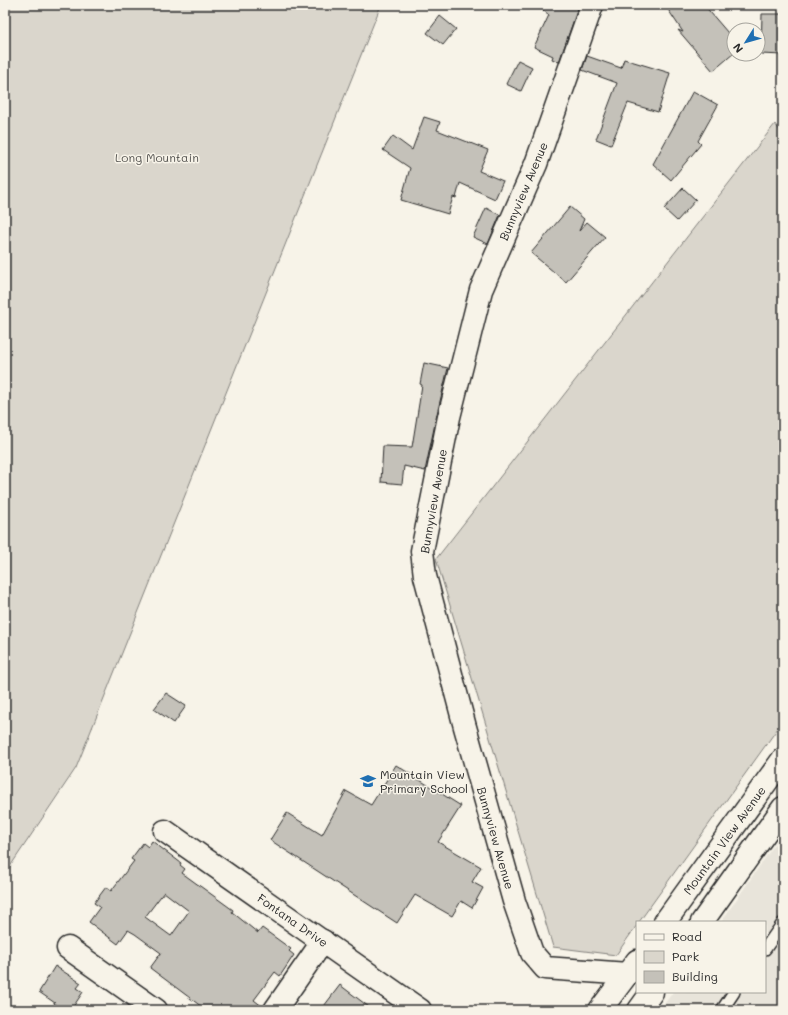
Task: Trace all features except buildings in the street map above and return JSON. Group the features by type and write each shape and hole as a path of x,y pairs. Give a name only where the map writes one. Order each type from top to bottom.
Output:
{"street":[{"name":"Bunnyview Avenue","path":"592,5 536,164 481,290 448,417 422,551 425,576 465,727 514,901 532,953 545,968 632,968"},
{"name":"Mountain View Avenue","path":"666,921 783,759"},
{"path":"703,921 783,808"},
{"name":"Fontana Drive","path":"165,830 420,1010"},
{"path":"275,1010 323,941"},
{"path":"68,948 156,1010"},
{"path":"600,1010 632,968"},
{"path":"639,1010 651,993"}],"lane":[{"path":"766,948 783,923"},
{"path":"722,1010 733,993"}],"shaded area":[{"path":"783,832 783,1010 660,1010 672,993 766,993 766,921 722,921"}],"green space":[{"name":"Long Mountain","path":"5,5 381,5 76,768 5,874"},
{"path":"775,124 783,135 783,721 640,921 636,921 636,926 616,955 553,947 436,559"}],"place":[{"name":"Mountain View Primary School","path":"368,781"}]}
